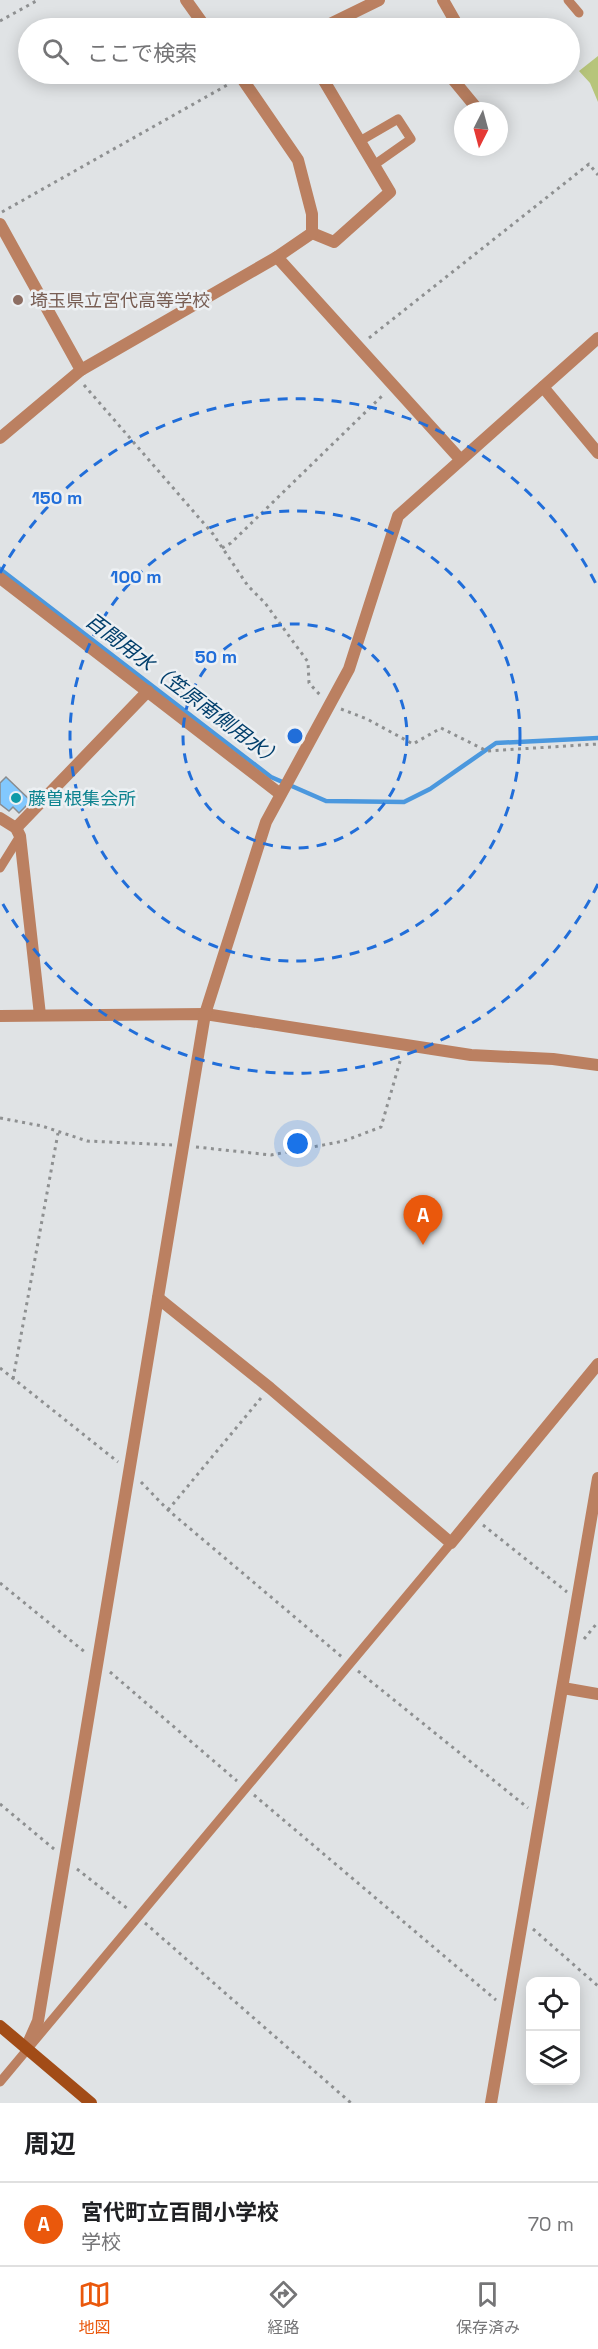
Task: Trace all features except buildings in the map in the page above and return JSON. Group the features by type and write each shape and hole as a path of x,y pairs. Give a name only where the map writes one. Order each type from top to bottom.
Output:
{"street":[{"path":"186,0 199,18"},
{"path":"342,18 379,0"},
{"path":"443,0 453,18"},
{"path":"249,84 298,160 312,214 312,233"},
{"path":"312,233 334,242 390,192 326,84"},
{"path":"457,84 472,102"},
{"path":"0,224 78,372"},
{"path":"0,438 78,372 277,257 312,233"},
{"path":"277,257 460,459"},
{"path":"26,2048 38,2021 131,1472 205,1014 266,822 279,793 349,669 398,516 598,338"},
{"path":"543,387 598,453"},
{"path":"0,578 279,793"},
{"path":"18,832 148,691"},
{"path":"0,818 18,832 40,1015"},
{"path":"0,1017 205,1014 471,1055 598,1065"},
{"path":"158,1298 270,1388 452,1543 598,1364"},
{"path":"491,2103 598,1478"},
{"path":"563,1688 598,1694"},
{"path":"0,2026 91,2103"}],"lane":[{"path":"568,0 579,13"},
{"path":"360,141 398,119 411,140 374,165"},
{"path":"0,868 18,832"},
{"path":"0,2082 26,2048 139,1918 452,1543"}],"path":[{"path":"0,21 38,0"},
{"path":"0,213 227,84"},
{"path":"358,346 589,164 598,175"},
{"path":"78,372 222,548 248,586 265,603 308,662 309,683 329,704 367,719 412,744 441,728 487,751 598,744"},
{"path":"222,548 231,543 393,385"},
{"path":"0,1118 42,1126 58,1133 108,1144 148,1142 271,1155 344,1140 381,1127 405,1045"},
{"path":"13,1379 58,1133"},
{"path":"0,1368 131,1472 168,1510 350,1664 518,1802 540,1816"},
{"path":"168,1510 270,1388"},
{"path":"473,1516 564,1591 579,1596"},
{"path":"0,1583 98,1662 507,2009"},
{"path":"0,1804 139,1918 351,2103"},
{"path":"523,1920 597,1985"}],"green space":[{"path":"598,56 598,102 590,83 580,70"}],"waterway":[{"name":"百間用水（笠原南側用水）","path":"0,569 271,777 326,801 404,802 430,789 496,743 598,738"}],"place":[{"name":"埼玉県立宮代高等学校","path":"18,300"},
{"name":"藤曽根集会所","path":"16,798"},
{"name":"宮代町立百間小学校","path":"423,1245"}]}
